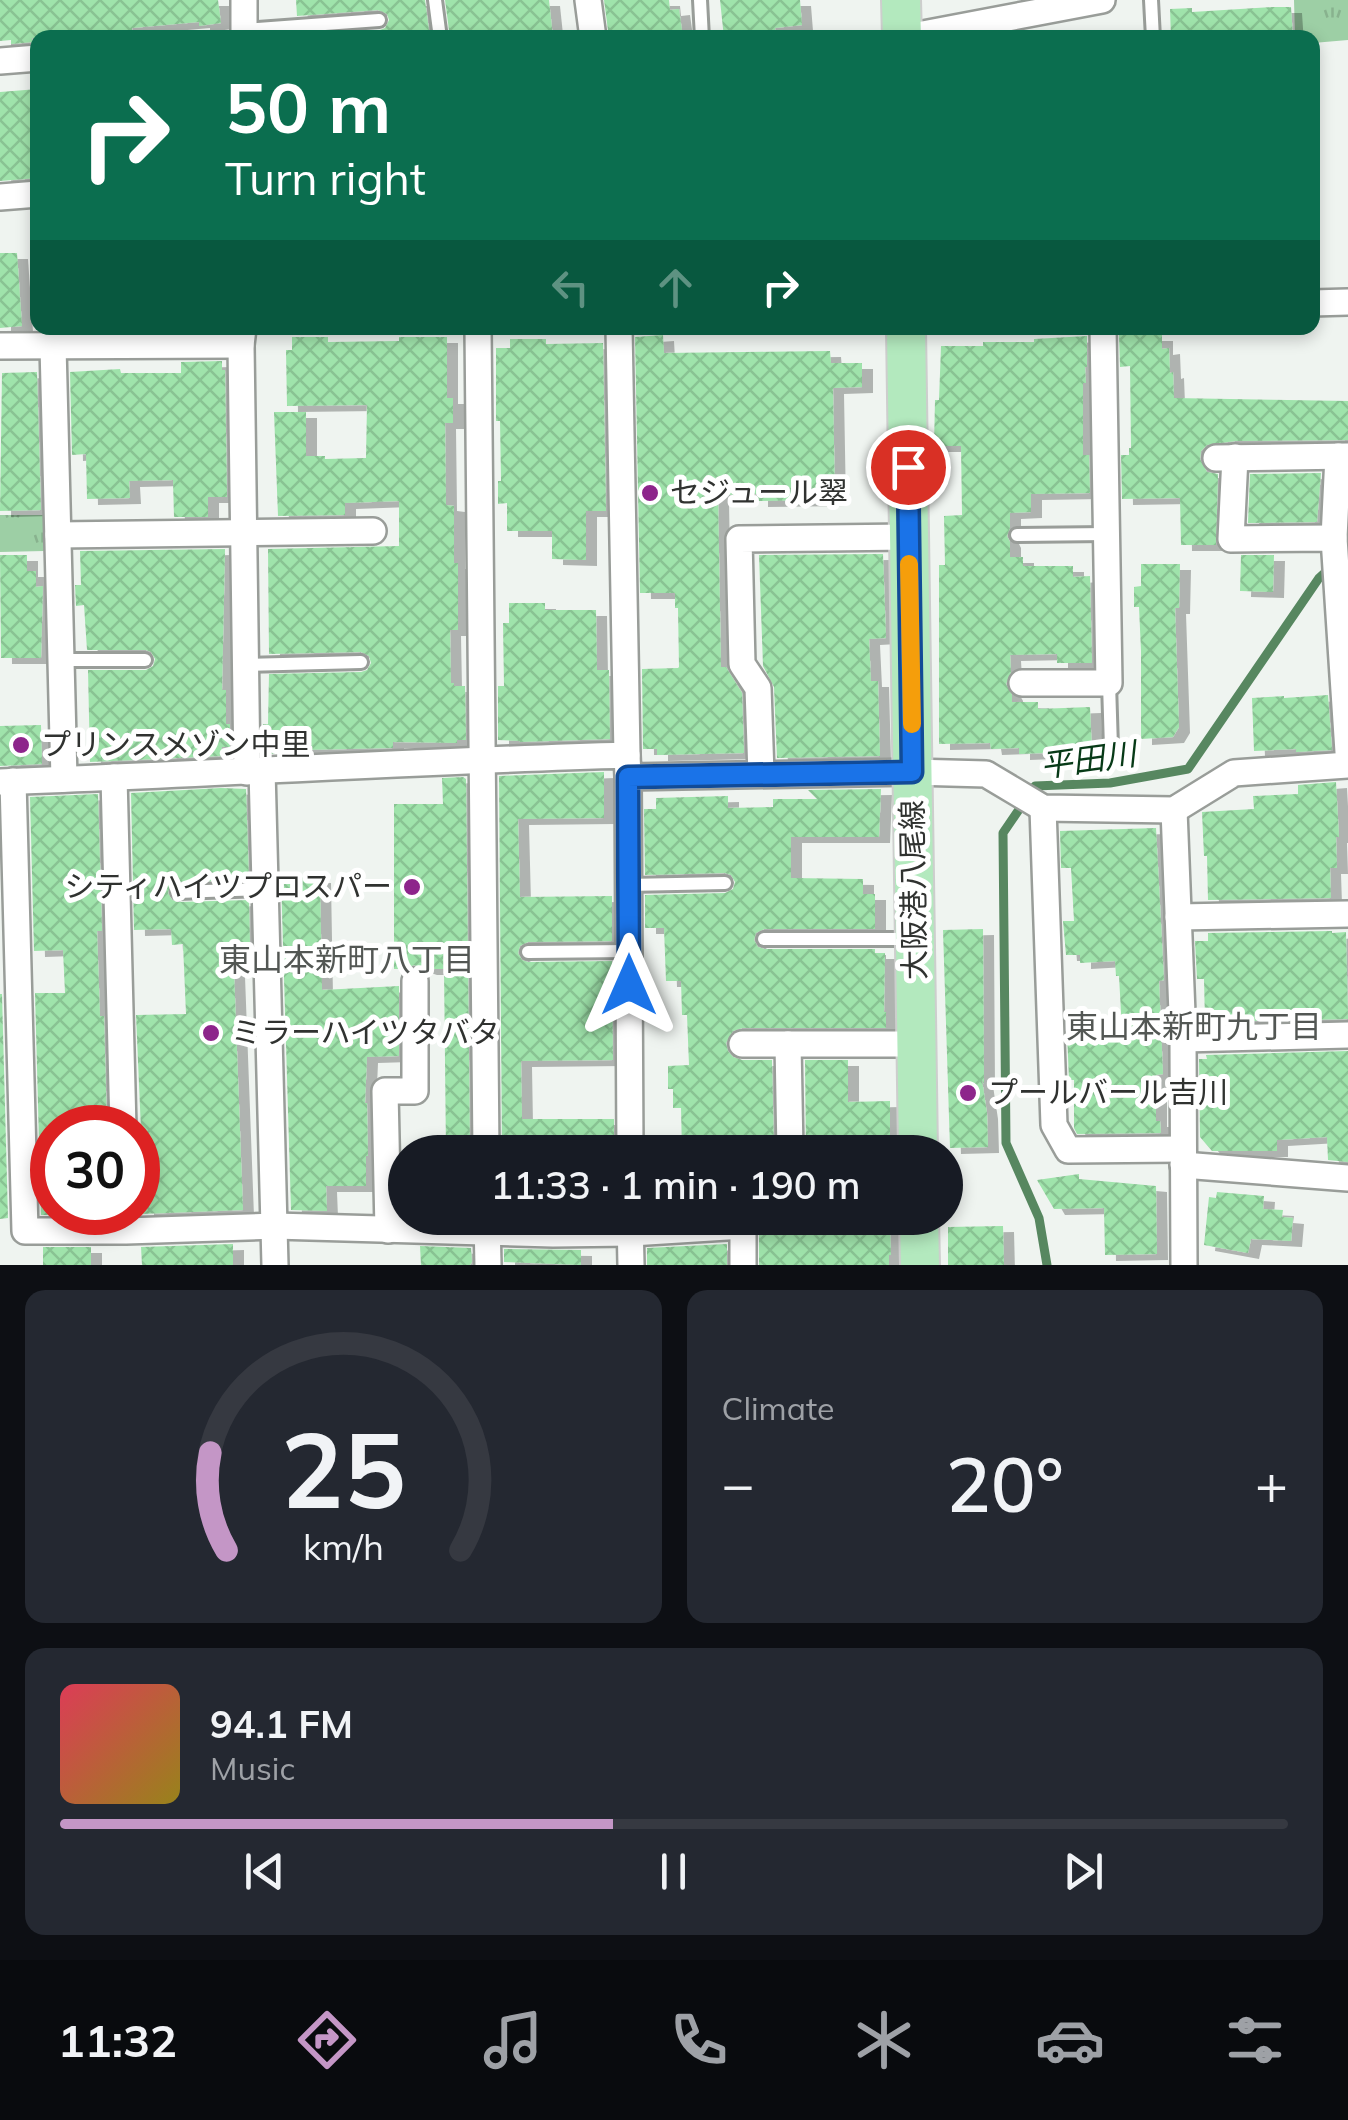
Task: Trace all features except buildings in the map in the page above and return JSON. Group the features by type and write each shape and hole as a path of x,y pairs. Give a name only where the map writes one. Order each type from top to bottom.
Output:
{"main road":[{"path":"902,0 902,30"},
{"name":"大阪港八尾線","path":"906,335 918,1135"},
{"path":"919,1235 920,1265"}],"street":[{"path":"244,0 244,30"},
{"path":"588,0 591,30"},
{"path":"985,30 1016,27 1102,0"},
{"path":"0,61 30,59"},
{"path":"0,197 30,195"},
{"path":"1320,303 1348,302"},
{"path":"478,335 486,1135"},
{"path":"618,335 628,766 630,1135"},
{"path":"1022,683 1109,682 1103,335"},
{"path":"0,346 242,336 246,664 266,889 275,1265"},
{"path":"53,346 64,779"},
{"path":"1335,553 1230,538 1225,458 1343,456 1335,553 1348,752"},
{"path":"58,535 372,531"},
{"path":"761,774 758,688 742,664 739,540 909,536"},
{"path":"30,1230 24,1231 10,1019 6,782 481,759 761,774 986,774 1032,802 1174,810 1234,773 1348,765"},
{"path":"114,777 122,1105"},
{"path":"1032,802 1054,1125 1068,1150 1183,1157 1348,1178"},
{"path":"1174,810 1184,1265"},
{"path":"1178,917 1348,914"},
{"path":"160,1223 388,1230 385,1091 416,1090 415,981"},
{"path":"1182,1039 1348,1035"},
{"path":"742,1044 916,1044"},
{"path":"788,1044 790,1135"},
{"path":"487,1235 488,1265"},
{"path":"630,1235 631,1265"},
{"path":"743,1235 743,1265"}],"lane":[{"path":"435,0 439,30"},
{"path":"700,0 702,30"},
{"path":"1151,0 1153,30"},
{"path":"283,30 379,20"},
{"path":"1017,536 1107,534"},
{"path":"62,660 145,660"},
{"path":"246,664 361,662"},
{"path":"1109,682 1111,748"},
{"path":"628,885 724,882"},
{"path":"178,892 266,889"},
{"path":"764,939 915,939"},
{"path":"528,952 629,952"}],"green space":[{"path":"1294,0 1348,0 1348,40 1320,42 1320,30 1295,30"},
{"path":"0,515 44,515 44,551 0,552"}],"waterway":[{"name":"平田川","path":"1047,1265 1039,1218 1006,1143 1003,833 1035,786 1110,783 1188,769 1319,578 1330,568"}],"slow traffic":[{"path":"909,564 912,724"}],"place":[{"name":"セジュール翠","path":"650,493"},
{"name":"プリンスメゾン中里","path":"21,745"},
{"name":"シティハイツプロスパー","path":"412,887"},
{"name":"ミラーハイツタバタ","path":"211,1033"},
{"name":"プールバール吉川","path":"968,1093"}],"district":[{"name":"東山本新町八丁目","path":"347,960"},
{"name":"東山本新町九丁目","path":"1194,1027"}],"route":[{"path":"629,985 628,777 912,772 908,467"}]}
